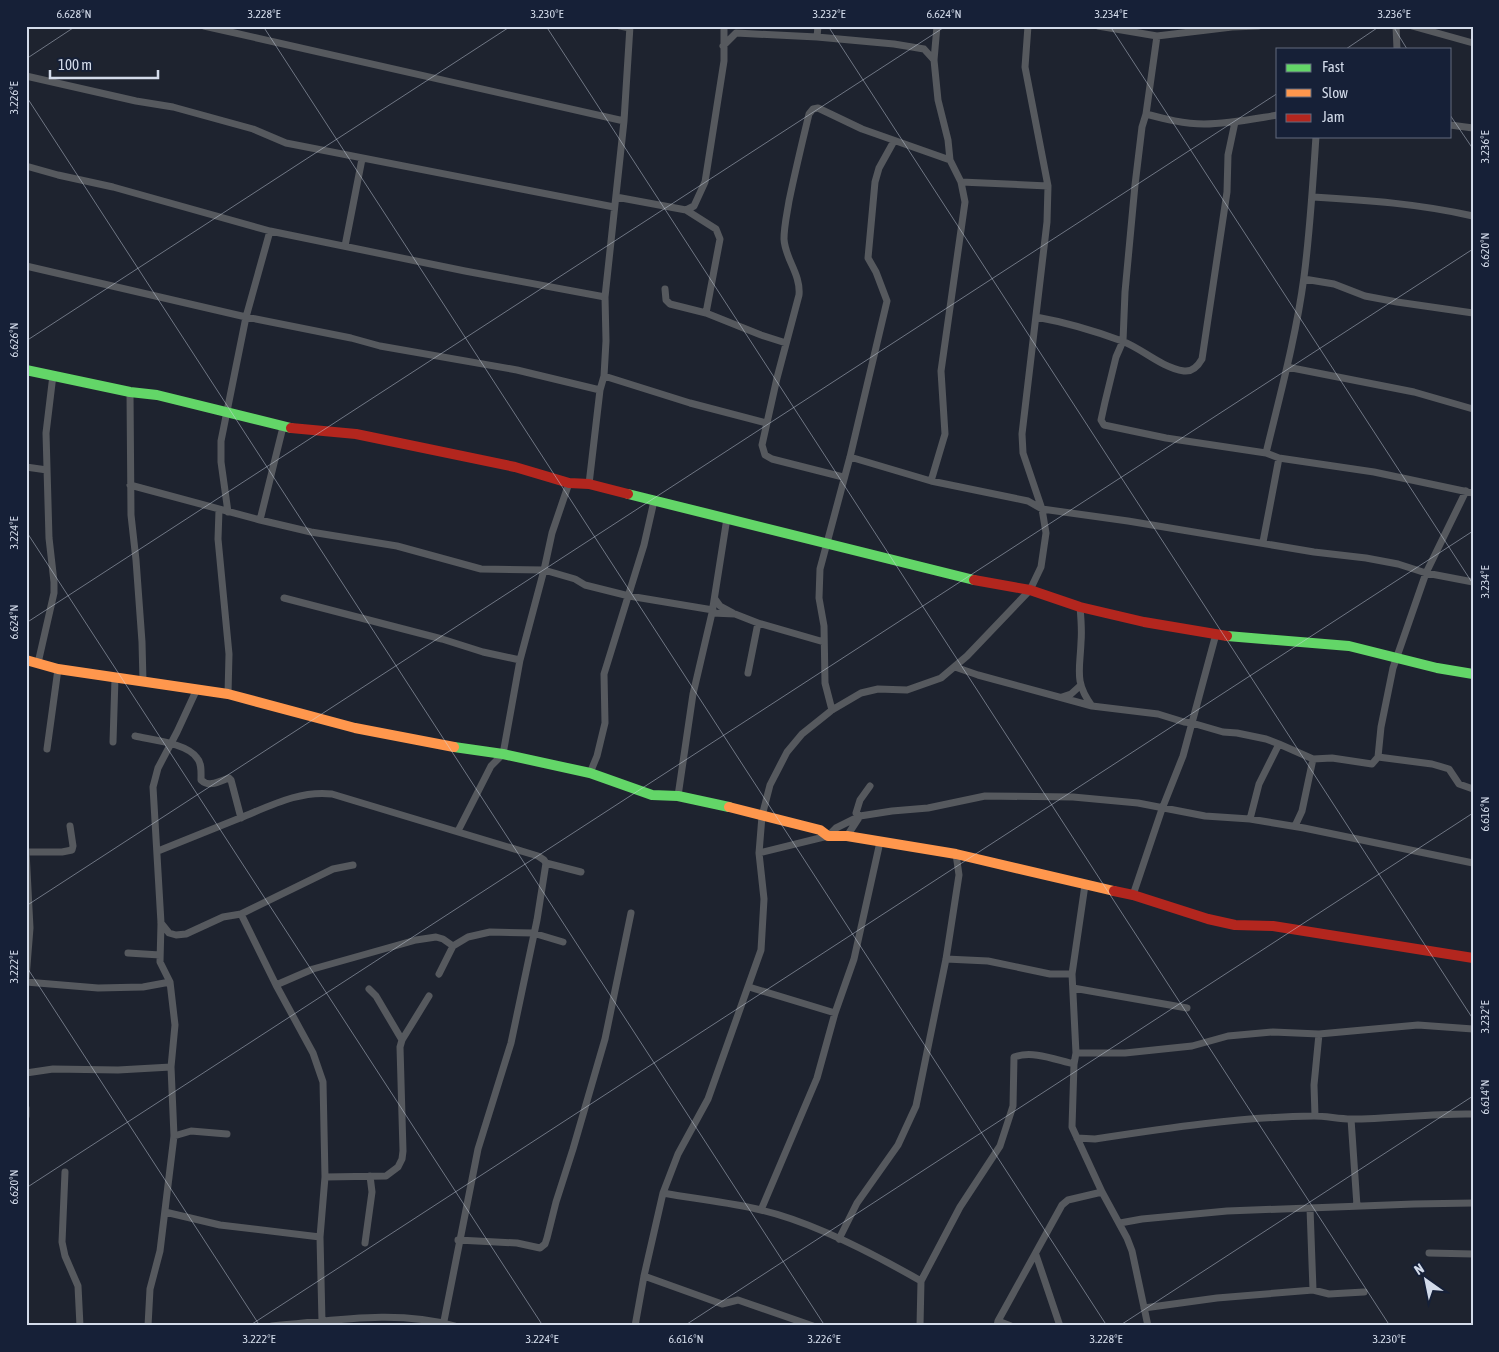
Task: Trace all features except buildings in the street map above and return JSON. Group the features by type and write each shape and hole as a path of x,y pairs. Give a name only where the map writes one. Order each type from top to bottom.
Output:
{"street":[{"path":"204,26 624,121"},
{"path":"589,484 600,390 604,376 606,341 605,297 624,121 630,27 620,26"},
{"path":"686,210 694,206 705,182 724,61 725,26 736,33 817,37 924,48 936,42"},
{"path":"817,37 818,26"},
{"path":"931,481 945,434 941,371 965,202 961,182 950,160 948,140 938,100 934,60 937,26"},
{"path":"635,1326 662,1193 678,1154 708,1099 761,950 764,899 759,853 762,816 770,785 787,752 802,734 832,710 861,693 878,689 899,691 914,688 941,678 955,667 1030,590 1040,567 1046,533 1042,509 1023,453 1022,434 1047,222 1048,186 1025,67 1028,26"},
{"path":"1098,26 1157,36 1232,27 1259,26"},
{"path":"1396,26 1397,48"},
{"path":"1412,26 1473,43"},
{"path":"723,46 736,33"},
{"path":"955,667 1092,706 1158,714 1223,732 1236,732 1266,739 1313,759 1332,758 1372,764 1378,756 1381,727 1393,668 1426,573 1469,492 1374,472 1279,458 1266,453 1166,438 1104,425 1101,420 1116,357 1123,341 1125,292 1134,192 1142,127 1146,114 1157,36"},
{"path":"924,48 934,60"},
{"path":"26,76 136,101 172,107 253,129 286,143 614,207"},
{"path":"843,477 772,459 765,455 762,445 766,422 799,295 800,286 784,242 784,229 809,114 813,109 818,108 862,129 950,160"},
{"path":"1146,114 1187,123 1204,124 1235,122 1276,115"},
{"path":"1036,316 1052,319 1123,341 1156,360 1185,371 1192,370 1199,364 1202,359 1227,192 1228,155 1235,122"},
{"path":"1452,125 1473,128"},
{"path":"1266,453 1287,367 1304,279 1313,197 1316,138"},
{"path":"832,710 825,683 824,626 819,598 820,569 843,477 850,457 887,301 876,272 868,258 875,182 879,168 894,141"},
{"path":"345,246 362,159"},
{"path":"26,166 58,176 113,187 270,231 465,271 605,297"},
{"path":"961,182 1048,186"},
{"path":"616,197 686,210 716,229 720,239 706,313"},
{"path":"1313,197 1408,204 1473,216"},
{"path":"228,512 220,462 221,441 246,317 270,231"},
{"path":"26,266 380,346 516,370 600,390"},
{"path":"1304,279 1334,284 1365,296 1473,313"},
{"path":"665,289 666,300 670,304 706,313 761,335 786,342"},
{"path":"1287,367 1414,392 1473,409"},
{"path":"26,370 130,392 157,395 283,427 356,434 515,467 569,483 589,484 965,578 1030,590 1080,607 1144,622 1216,634 1349,646 1473,674"},
{"path":"38,663 54,593 49,538 46,433 53,375"},
{"path":"604,376 690,402 766,422"},
{"path":"130,392 130,516 136,560 143,682"},
{"path":"260,520 283,427"},
{"path":"850,457 931,481 1028,501 1042,509 1263,542 1314,552 1366,558 1398,564 1426,573 1473,582"},
{"path":"1263,542 1279,458"},
{"path":"26,467 47,470"},
{"path":"458,831 491,766 503,754 520,660 552,533 569,483"},
{"path":"130,485 218,510 311,532 397,546 481,569 544,570 575,579 585,585 629,596 712,612 735,614"},
{"path":"590,773 597,756 605,723 604,674 644,545 654,501"},
{"path":"218,510 218,539 229,654 228,694"},
{"path":"678,796 693,694 712,612 727,518"},
{"path":"284,598 442,639 483,652 520,660"},
{"path":"714,599 720,606 758,623 824,642"},
{"path":"1080,607 1080,684 1085,697 1092,706"},
{"path":"748,673 758,623"},
{"path":"1133,895 1162,809 1183,756 1216,634"},
{"path":"26,660 115,678 196,691 228,694 355,728 454,747 503,754 590,773 652,795 678,796 710,802 820,830 828,836"},
{"path":"47,749 58,668"},
{"path":"113,742 115,678"},
{"path":"1059,697 1072,694 1080,684"},
{"path":"148,1326 150,1289 160,1251 174,1136 170,1067 175,1025 170,982 160,962 161,923 153,787 158,768 178,732 196,691"},
{"path":"135,736 190,751 199,759 201,780 205,784 213,784 227,778 231,780 241,818"},
{"path":"1250,819 1259,784 1279,744"},
{"path":"1378,756 1432,764 1449,769 1460,784 1473,789"},
{"path":"1296,826 1302,811 1313,759"},
{"path":"860,816 856,813 856,808 870,786"},
{"path":"158,851 300,796 311,793 323,793 341,796 458,831 538,856 546,863 581,872"},
{"path":"828,836 836,828 860,816 928,808 984,796 1073,797 1138,803 1205,816 1250,819 1296,826 1473,863"},
{"path":"847,836 860,816"},
{"path":"70,826 72,850 62,852 26,852 30,928 26,980 98,988 144,987 170,982"},
{"path":"759,853 828,836 847,836 956,854 1133,895 1208,919 1235,925 1273,926 1473,958"},
{"path":"761,1210 817,1078 835,1013 854,960 880,842"},
{"path":"839,1239 857,1202 898,1145 916,1106 946,958 959,875 956,854"},
{"path":"443,1324 458,1240 478,1149 511,1043 542,894 546,863"},
{"path":"160,940 186,934 224,917 241,914 333,869 354,865"},
{"path":"1085,885 1072,974 1076,1053 1072,1128 1132,1251 1148,1326"},
{"path":"458,1240 517,1243 540,1248 545,1244 605,1039 631,913"},
{"path":"241,914 276,985 313,1053 323,1082 325,1176 320,1237 322,1322"},
{"path":"161,923 169,933 176,935"},
{"path":"439,974 453,946 468,937 490,932 533,933 563,942"},
{"path":"276,985 313,969 416,940 436,937 443,939 453,946"},
{"path":"128,953 160,954"},
{"path":"946,958 988,961 1050,974 1072,974"},
{"path":"749,987 835,1013"},
{"path":"369,988 402,1040"},
{"path":"1073,988 1187,1008"},
{"path":"325,1176 386,1176 398,1167 402,1159 400,1047 402,1040 429,996"},
{"path":"1076,1053 1125,1053 1192,1046 1228,1036 1273,1032 1318,1034 1418,1025 1473,1029"},
{"path":"1315,1116 1314,1085 1318,1034"},
{"path":"920,1326 921,1281 960,1207 1000,1146 1013,1106 1014,1057 1020,1055 1040,1056 1074,1064"},
{"path":"26,1073 53,1069 118,1070 170,1067"},
{"path":"26,1108 26,1116"},
{"path":"1077,1138 1095,1139 1208,1123 1315,1116 1351,1119 1473,1114"},
{"path":"1351,1119 1357,1206"},
{"path":"174,1136 191,1131 227,1134"},
{"path":"65,1172 62,1242 65,1256 78,1286 80,1326"},
{"path":"366,1243 372,1192 370,1176"},
{"path":"1010,1326 998,1323 1062,1205 1068,1200 1102,1192"},
{"path":"662,1193 761,1210 796,1220 888,1261 921,1281"},
{"path":"1120,1223 1142,1219 1228,1211 1473,1203"},
{"path":"1310,1208 1313,1290"},
{"path":"165,1212 220,1225 320,1237"},
{"path":"1429,1253 1473,1254"},
{"path":"1036,1255 1060,1326"},
{"path":"644,1276 722,1304 738,1300 799,1323 813,1326"},
{"path":"1144,1308 1217,1298 1313,1290 1329,1294 1364,1292"},
{"path":"272,1326 346,1322 386,1316 455,1326"}],"traffic: fast":[{"path":"26,370 130,392 157,395 291,428"},
{"path":"628,494 974,580"},
{"path":"1227,636 1349,646 1437,668 1473,674"},
{"path":"454,747 503,754 590,773 652,795 678,796 729,807"}],"traffic: slow":[{"path":"26,660 58,669 228,694 355,728 454,747"},
{"path":"729,807 820,830 828,836 847,836 956,854 1114,891"}],"traffic: jam":[{"path":"291,428 356,434 515,467 569,483 589,484 628,494"},
{"path":"974,580 1030,590 1080,607 1144,622 1227,636"},
{"path":"1114,891 1133,895 1208,919 1235,925 1273,926 1473,958"}]}
